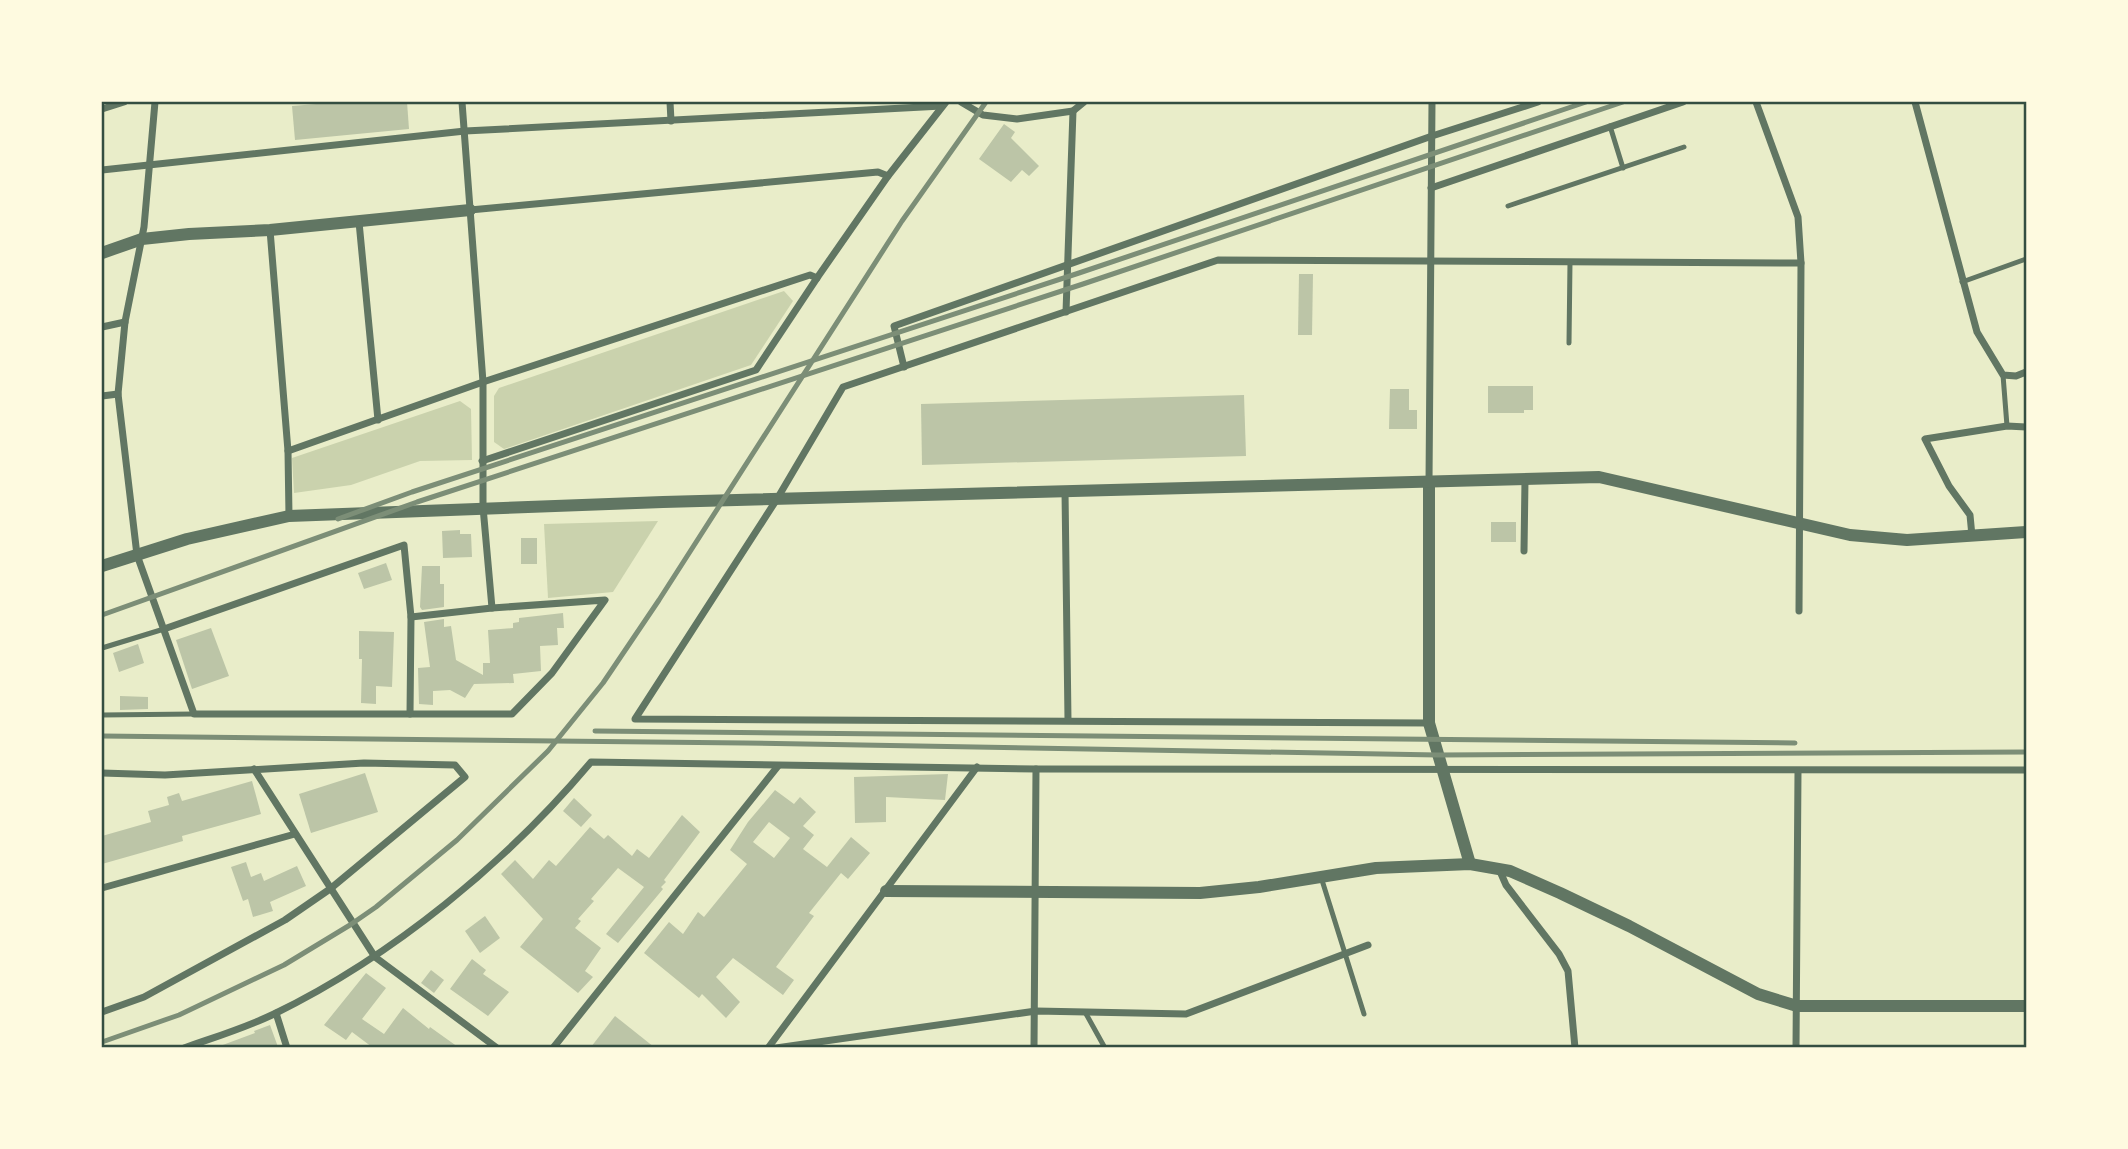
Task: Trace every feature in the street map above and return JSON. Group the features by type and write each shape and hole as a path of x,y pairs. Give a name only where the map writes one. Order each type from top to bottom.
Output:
{"street":[{"path":"102,109 124,102"},
{"path":"155,102 142,239 125,322 118,394 137,555 194,714 512,714 552,673 605,600 411,617"},
{"path":"462,102 483,382 482,461 492,608"},
{"path":"670,102 671,121"},
{"path":"846,102 847,111"},
{"path":"961,102 983,115 1017,119 1073,111 1084,102"},
{"path":"1432,102 1429,723 1470,864"},
{"path":"904,367 894,326 1432,136 1538,102"},
{"path":"1431,188 1683,102"},
{"path":"1756,102 1798,217 1801,263 1799,611"},
{"path":"1915,102 1977,332 2003,375 2016,376 2026,372"},
{"path":"102,170 465,131 944,104"},
{"path":"482,461 756,370 888,176 944,104"},
{"path":"1066,312 1073,111"},
{"path":"102,253 142,239 189,234 359,222 878,172 888,176"},
{"path":"359,222 377,420"},
{"path":"270,230 288,451 289,516"},
{"path":"1429,723 635,719 777,499 843,387 1218,261 1801,263"},
{"path":"288,451 483,382 810,275 817,278"},
{"path":"102,327 125,322"},
{"path":"102,396 118,394"},
{"path":"1972,536 1970,515 1949,486 1925,439 2007,426 2026,426"},
{"path":"102,566 187,539 289,516 484,507 1599,477 1850,535 1907,540 2026,532"},
{"path":"1524,551 1525,480"},
{"path":"1065,491 1068,720"},
{"path":"164,629 404,545 411,617 410,714"},
{"path":"102,773 165,775 364,762 455,765 465,776 330,889 285,920 144,997 102,1012"},
{"path":"184,1048 276,1013 375,957 476,879 557,802 591,762 1036,769 2026,770"},
{"path":"553,1048 778,766"},
{"path":"768,1048 977,767"},
{"path":"254,769 375,957 497,1048"},
{"path":"1034,1048 1036,769"},
{"path":"1796,1048 1798,771"},
{"path":"102,888 295,834"},
{"path":"886,891 1200,893 1376,868 1470,864 1499,869 1535,882 1629,926 1758,994 1797,1006 2026,1006"},
{"path":"1499,869 1506,884 1569,971 1575,1048"},
{"path":"776,1048 1036,1011 1186,1014 1368,945"},
{"path":"276,1013 287,1048"}],"lane":[{"path":"1610,126 1622,168"},
{"path":"1508,206 1685,147"},
{"path":"1962,282 2026,259"},
{"path":"1569,343 1570,262"},
{"path":"2003,375 2007,426"},
{"path":"102,648 164,629"},
{"path":"102,715 194,714"},
{"path":"1321,877 1364,1014"},
{"path":"1084,1012 1105,1048"}],"green space":[{"path":"784,291 793,301 751,365 504,449 494,442 494,396 499,388"},
{"path":"460,401 471,409 472,460 420,461 351,485 294,493 292,458"},
{"path":"658,521 613,592 548,598 544,524"}],"building":[{"path":"340,102 407,102 409,129 295,140 292,106"},
{"path":"1004,124 1015,132 1011,138 1039,166 1029,176 1022,170 1011,182 979,159"},
{"path":"1299,274 1313,274 1312,335 1298,335"},
{"path":"1488,386 1533,386 1533,410 1524,410 1524,413 1488,413"},
{"path":"1390,389 1409,389 1409,410 1417,410 1417,429 1389,429"},
{"path":"1244,395 1246,456 922,465 921,404"},
{"path":"1491,522 1516,522 1516,542 1491,542"},
{"path":"460,530 460,534 471,534 472,557 443,558 442,531"},
{"path":"521,538 537,538 537,564 521,564"},
{"path":"386,563 392,580 364,589 358,573"},
{"path":"422,566 440,566 440,584 444,584 444,607 422,610 420,607"},
{"path":"563,613 564,628 557,628 558,645 540,646 541,671 513,674 514,683 474,684 465,698 450,690 433,691 433,705 419,704 418,668 430,667 424,622 444,619 444,627 451,626 456,660 483,675 483,663 490,663 488,630 513,628 513,623 519,622 519,618"},
{"path":"211,628 229,676 192,689 176,640"},
{"path":"359,631 394,632 392,687 376,686 376,704 361,703 362,659 359,659"},
{"path":"138,644 144,663 119,672 113,653"},
{"path":"120,696 148,697 148,709 120,710"},
{"path":"365,773 378,812 311,833 299,794"},
{"path":"948,774 945,800 886,797 886,822 855,823 854,777"},
{"path":"252,781 261,814 182,836 183,841 102,864 102,836 151,822 148,811 169,805 167,797 179,793 182,801"},
{"path":"775,790 794,804 800,797 816,812 803,826 814,835 803,849 827,867 851,837 870,853 848,879 841,873 809,913 814,916 776,967 794,980 783,995 733,958 716,977 740,1002 726,1018 702,994 699,998 644,953 669,922 683,934 698,912 704,917 747,864 730,850 748,822","holes":["769,822 790,838 774,858 753,842"]},
{"path":"574,798 592,815 581,827 563,811"},
{"path":"682,815 700,832 664,880 666,882 661,887 663,889 618,943 606,934 644,887 618,868 591,899 594,901 578,919 581,921 575,928 601,948 585,971 593,977 578,993 520,947 543,919 501,874 515,860 533,879 549,860 556,866 590,827 604,839 608,835 632,856 637,849 649,858"},
{"path":"246,862 251,877 261,873 264,881 297,866 306,886 270,902 273,911 253,917 248,899 243,901 231,867"},
{"path":"485,916 500,938 480,953 465,931"},
{"path":"472,959 486,970 483,974 509,992 488,1016 450,989"},
{"path":"431,970 444,980 434,993 421,983"},
{"path":"366,973 386,988 362,1019 384,1034 403,1008 458,1047 372,1047 352,1032 346,1040 324,1025"},
{"path":"615,1016 654,1047 591,1047"},
{"path":"270,1025 278,1047 220,1047 255,1033 254,1031"}],"railway":[{"path":"102,1042 179,1015 284,965 350,925 457,840 548,751 603,683 902,221 986,102"},
{"path":"338,519 412,492 1079,273 1586,102"},
{"path":"102,615 417,502 1083,284 1623,102"},
{"path":"595,731 1795,743"},
{"path":"102,736 745,743 1438,755 2026,752"}]}
